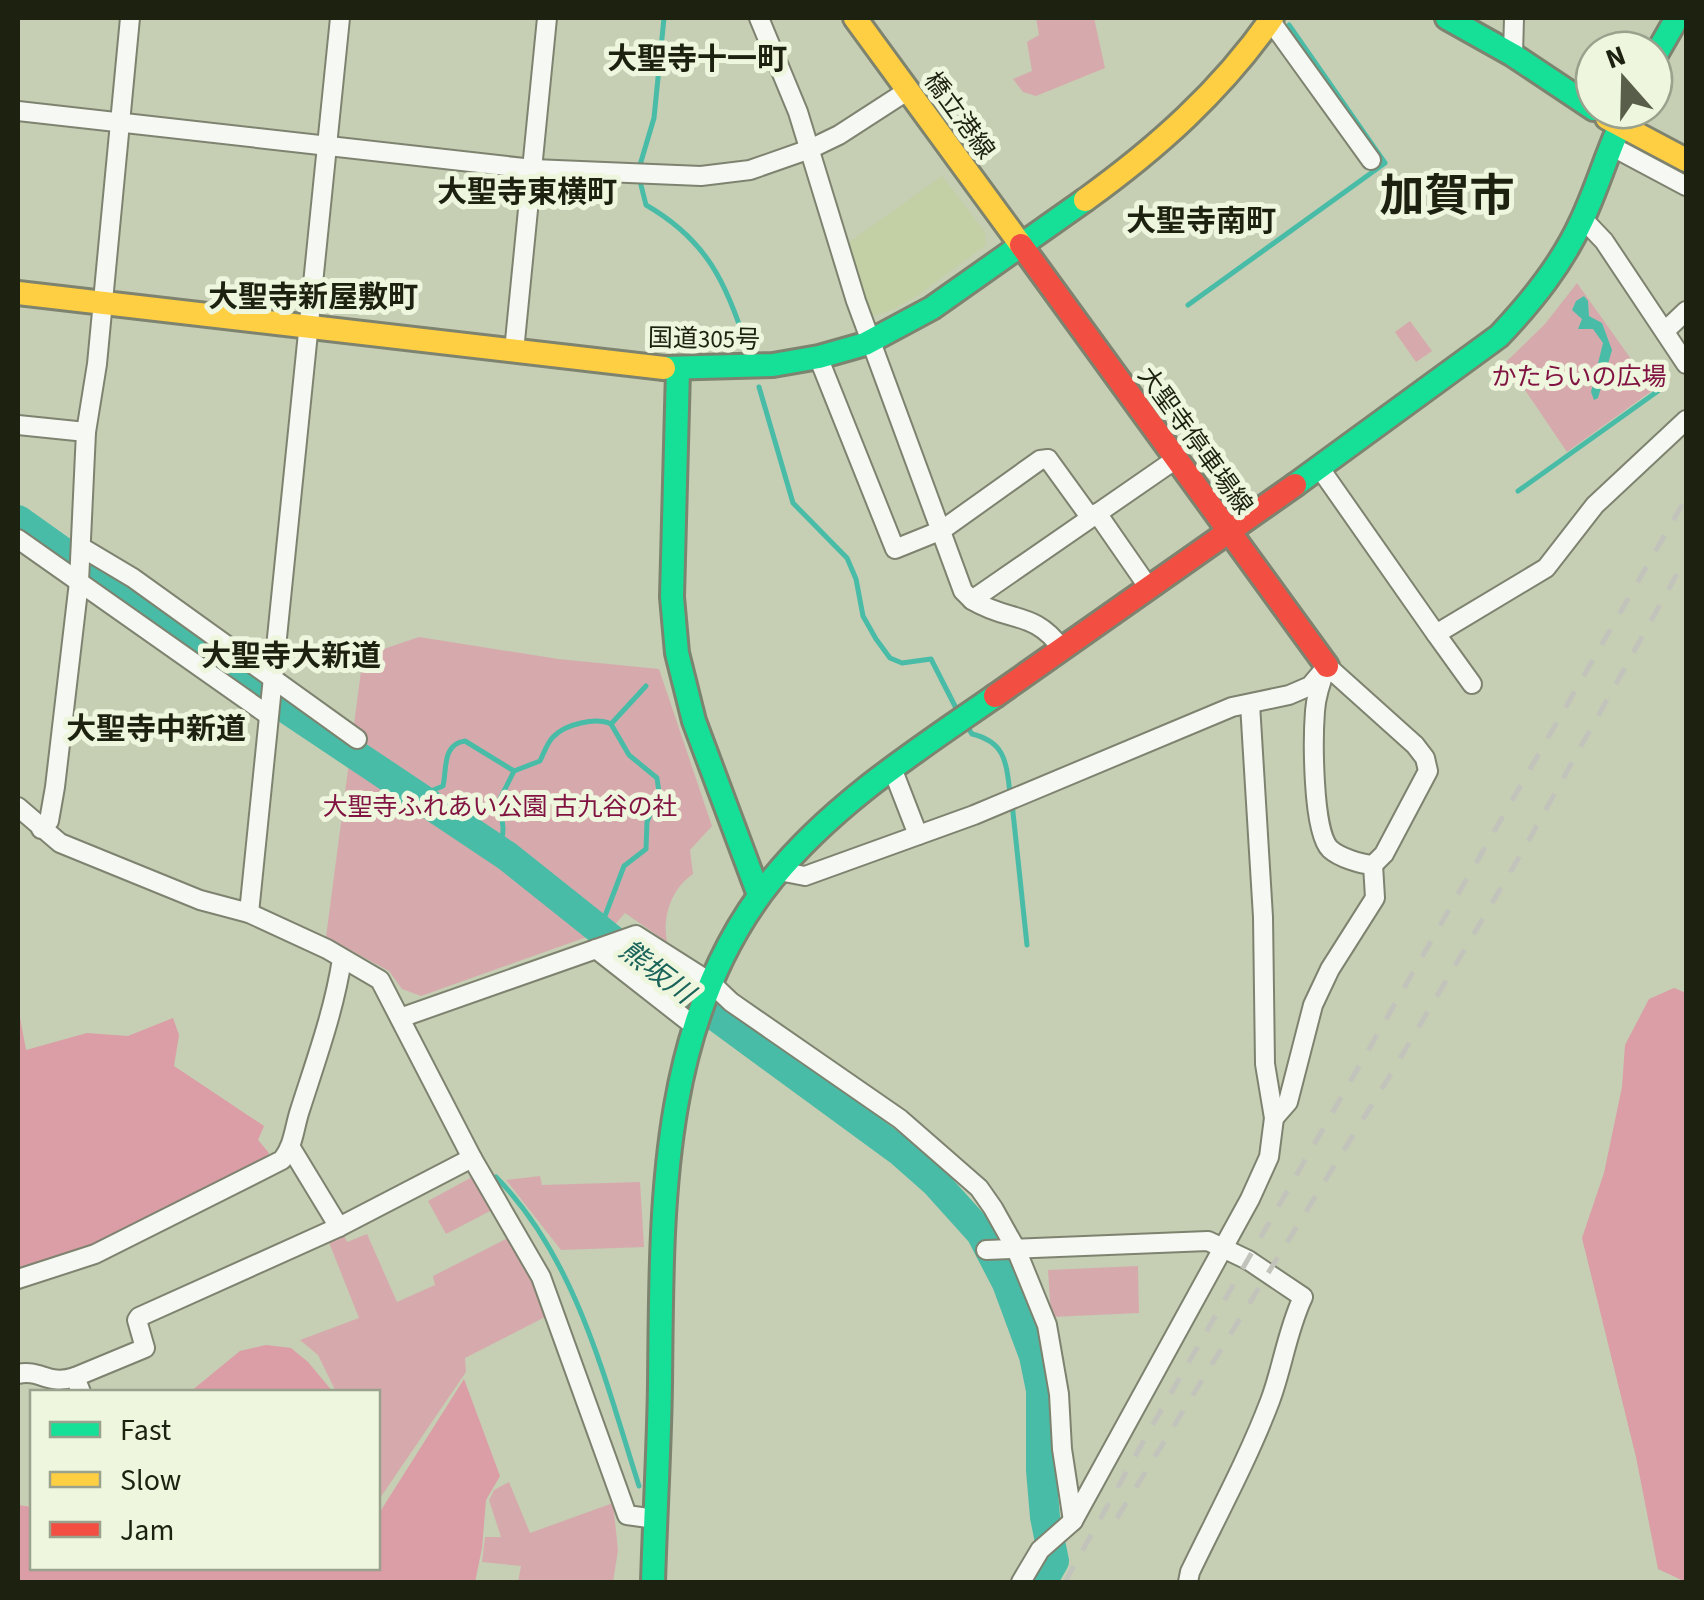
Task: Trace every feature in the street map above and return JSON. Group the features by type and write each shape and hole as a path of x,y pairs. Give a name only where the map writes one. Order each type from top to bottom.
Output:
{"main road":[{"name":"橋立港線","path":"855,18 1020,245"},
{"path":"1447,18 1513,55 1574,96"},
{"name":"国道305号","path":"18,293 678,370 762,368 819,360 870,342 916,319 1141,157 1226,82 1271,19"},
{"path":"653,1582 664,1216 672,1114 694,1022 710,982 759,895 838,811 892,768 1230,532 1499,336 1529,305 1561,262 1583,219 1618,130"},
{"path":"1625,130 1686,160"},
{"name":"大聖寺停車場線","path":"1020,245 1327,666"},
{"path":"678,370 672,597 677,653 694,721 759,895"}],"street":[{"path":"41,828 49,821 55,787 79,577 86,432 130,18"},
{"path":"249,913 340,18"},
{"path":"514,352 547,18"},
{"path":"759,18 810,149 870,342 963,590 972,600 1011,618 1034,621 1049,630 1062,649"},
{"path":"1513,55 1514,18"},
{"path":"1271,19 1372,160"},
{"path":"18,111 533,168 702,176 750,170 810,149 839,135 907,90"},
{"path":"1622,130 1686,186"},
{"path":"1583,219 1604,242 1686,364"},
{"path":"1665,331 1686,312"},
{"path":"819,360 895,549 942,530 1040,460 1048,459 1149,588"},
{"path":"1436,634 1546,568 1595,506 1686,420"},
{"path":"18,426 86,432"},
{"path":"972,600 1176,459"},
{"path":"1319,467 1472,684"},
{"path":"18,539 79,577 269,711"},
{"path":"81,547 132,578 357,740"},
{"path":"779,871 805,876 974,816 1161,735 1232,708 1310,686 1327,666"},
{"path":"1274,1118 1288,1102 1312,1005 1375,898 1374,865 1384,854 1428,771 1416,746 1327,666"},
{"path":"1327,666 1314,712 1320,824 1330,848 1361,864 1374,865"},
{"path":"1021,1582 1040,1550 1069,1524 1250,1199 1268,1157 1274,1118 1265,1064 1263,917 1250,704"},
{"path":"892,768 918,835"},
{"path":"18,807 60,842 200,900 249,913 328,949 380,980 472,1158 541,1277 627,1515 655,1519"},
{"path":"400,1018 636,935 710,982 731,1002 900,1119 979,1188 1016,1250 1047,1325 1059,1394 1069,1524"},
{"path":"598,948 694,1022"},
{"path":"18,1280 96,1254 160,1219 271,1168 291,1148 296,1120 336,998 342,959"},
{"path":"291,1148 339,1226"},
{"path":"18,1374 27,1372 46,1385 78,1385 144,1348 137,1320 140,1317 339,1226 472,1158"},
{"path":"986,1250 1208,1241 1248,1260 1303,1297 1289,1327 1283,1365 1269,1405 1188,1582"}],"shaded area":[{"path":"942,176 985,232 986,245 917,296 871,317 845,245"},
{"path":"1674,988 1686,993 1686,1582 1658,1569 1636,1457 1582,1238 1604,1173 1622,1087 1625,1045 1649,999"},
{"path":"18,1007 26,1050 87,1033 128,1036 173,1018 179,1035 174,1066 264,1126 258,1140 269,1153 260,1165 186,1197 76,1254 18,1268"},
{"path":"266,1345 291,1348 331,1390 192,1390 240,1351"},
{"path":"464,1379 500,1476 486,1500 475,1582 18,1582 18,1505 30,1507 30,1570 380,1570 380,1512"}],"green space":[{"path":"1036,18 1094,18 1105,68 1036,96 1023,92 1013,79 1032,71 1027,42 1039,35"},
{"name":"かたらいの広場","path":"1577,283 1653,390 1567,452 1506,362 1545,324"},
{"path":"1410,321 1432,351 1416,362 1395,332"},
{"name":"大聖寺ふれあい公園 古九谷の社","path":"419,637 558,659 659,669 712,826 690,850 693,874 679,887 670,904 667,942 625,913 612,928 421,996 402,989 389,971 326,937 363,656"},
{"path":"474,1176 492,1210 446,1234 428,1201"},
{"path":"540,1176 542,1185 640,1182 644,1247 561,1250 506,1180"},
{"path":"343,1234 347,1242 367,1234 397,1302 435,1285 433,1276 508,1238 533,1283 545,1317 465,1358 466,1372 380,1498 380,1390 335,1390 318,1355 300,1340 359,1318 328,1240"},
{"path":"1138,1266 1139,1313 1051,1317 1048,1270"},
{"path":"509,1482 530,1533 613,1503 618,1550 613,1582 518,1582 521,1566 482,1562 485,1537 501,1537 489,1500 494,1490"}],"water":[{"path":"1584,296 1589,316 1602,323 1612,350 1598,398 1594,400 1591,392 1603,343 1593,329 1578,329 1582,319 1572,310"}],"waterway":[{"path":"640,165 654,118 664,18"},
{"path":"1188,305 1385,163 1289,25"},
{"path":"640,181 646,205 685,233 712,266 747,348"},
{"path":"759,387 793,503 847,558 856,579 863,616 876,639 890,658 902,663 931,659 958,712"},
{"path":"1518,491 1658,391"},
{"name":"熊坂川","path":"18,520 236,675 507,856 620,946 901,1152 935,1182 981,1233 1007,1283 1034,1356 1041,1390 1045,1517 1054,1561 1042,1582"},
{"path":"600,929 624,866 646,849 647,822 659,792 657,778 629,755 611,724 646,686"},
{"path":"419,796 443,786 449,752 458,743 465,741 514,771 540,761 551,739 565,728 589,722 611,724"},
{"path":"966,725 972,734 991,742 1002,754 1010,793"},
{"path":"498,850 503,828 496,807 514,771"},
{"path":"1012,803 1027,945"},
{"path":"463,825 471,809 496,807"},
{"path":"496,1177 524,1209 567,1282 600,1363 639,1486"}],"railway":[{"path":"1065,1582 1686,498"},
{"path":"1117,1518 1389,1077 1521,854 1686,558"}],"traffic: fast":[{"path":"1447,18 1574,96"},
{"path":"1670,30 1677,18"},
{"path":"1295,485 1499,336 1511,323 1574,236 1618,130"},
{"path":"664,368 773,365 865,344 932,308 1085,200"},
{"path":"678,370 672,597 677,653 694,721 759,895"},
{"path":"653,1582 666,1186 687,1055 707,993 735,933 797,851 877,780 995,696"}],"traffic: slow":[{"path":"855,18 1021,245"},
{"path":"1085,200 1186,117 1231,70 1272,18"},
{"path":"1630,130 1686,160"},
{"path":"18,293 664,368"}],"traffic: jam":[{"path":"1021,245 1327,666"},
{"path":"995,696 1295,485"}],"district":[{"name":"大聖寺十一町","path":"697,59"},
{"name":"大聖寺東横町","path":"527,192"},
{"name":"加賀市","path":"1447,195"},
{"name":"大聖寺南町","path":"1201,221"},
{"name":"大聖寺新屋敷町","path":"313,297"},
{"name":"大聖寺大新道","path":"291,656"},
{"name":"大聖寺中新道","path":"156,729"}]}
